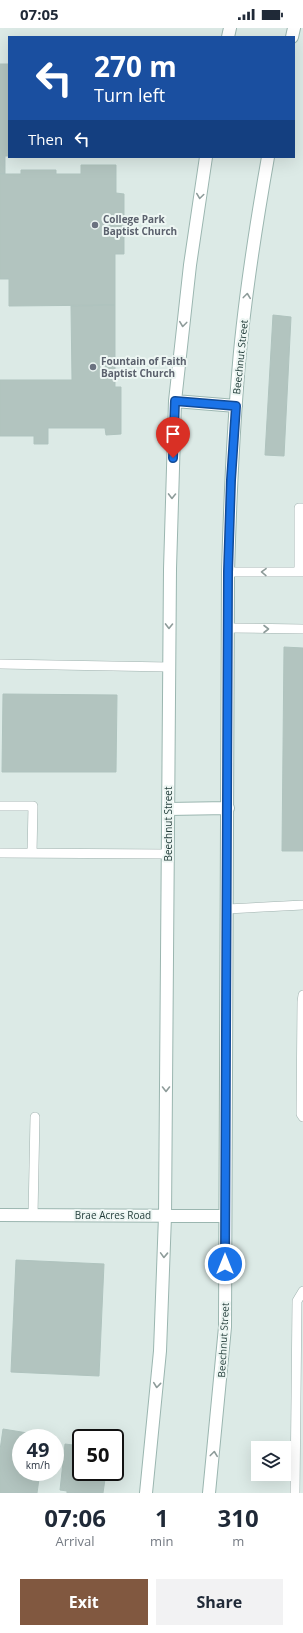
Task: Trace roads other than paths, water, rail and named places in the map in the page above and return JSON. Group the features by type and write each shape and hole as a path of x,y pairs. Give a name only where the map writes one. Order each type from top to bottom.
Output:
{"main road":[{"name":"Beechnut Street","path":"146,1493 160,1351 165,1216 170,569 175,401 186,302 206,158"},
{"name":"Beechnut Street","path":"209,1493 225,1328 228,572 231,480 239,363 255,231 268,158"},
{"path":"175,401 236,406"},
{"path":"168,809 228,808"},
{"name":"Brae Acres Road","path":"0,1214 225,1216"}],"lane":[{"path":"228,572 301,572 299,508 303,508"},
{"path":"228,628 303,629"},
{"path":"0,664 169,667"},
{"path":"0,806 33,806 32,853"},
{"path":"0,853 168,854"},
{"path":"227,909 303,905"},
{"path":"303,995 301,1106 301,1114 303,1117"},
{"path":"33,1215 35,1117"},
{"path":"295,1493 297,1301 303,1291"}],"place":[{"name":"College Park Baptist Church","path":"95,225"},
{"name":"Fountain of Faith Baptist Church","path":"93,367"}]}
